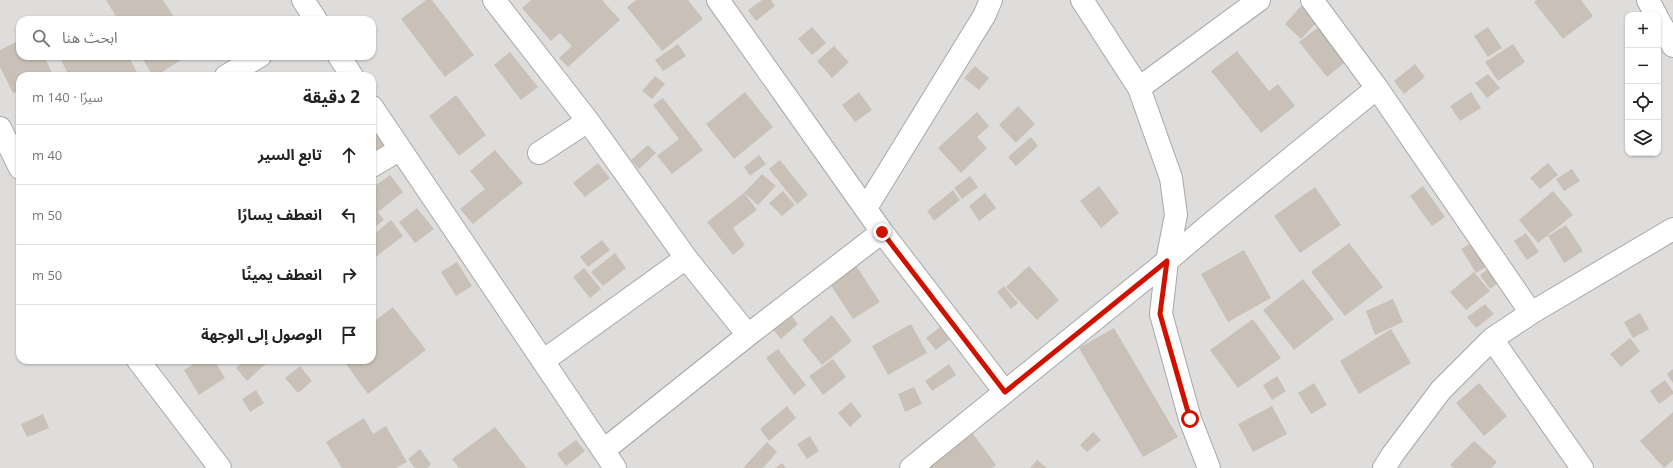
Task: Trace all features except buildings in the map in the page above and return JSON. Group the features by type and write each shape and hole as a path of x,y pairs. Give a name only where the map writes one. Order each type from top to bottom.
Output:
{"street":[{"path":"303,0 313,16"},
{"path":"494,0 588,121 686,258 748,335"},
{"path":"718,0 882,232 1005,392"},
{"path":"866,208 984,16 991,0"},
{"path":"1082,0 1139,88 1171,178 1176,215 1167,261 1160,314 1190,419 1209,468"},
{"path":"1139,88 1259,0"},
{"path":"1312,0 1377,88 1531,313"},
{"path":"1648,0 1654,12"},
{"path":"1661,24 1673,46"},
{"path":"233,72 253,60"},
{"path":"342,60 349,72"},
{"path":"911,468 1167,261 1377,88"},
{"path":"376,114 610,459 748,335 882,232"},
{"path":"539,153 588,121"},
{"path":"0,128 16,160"},
{"path":"376,164 399,150"},
{"path":"1384,468 1441,390 1492,340 1531,313 1673,229"},
{"path":"543,361 686,258"},
{"path":"1492,340 1582,468"},
{"path":"141,364 220,468"}],"shaded area":[{"path":"0,0 1673,0 1673,468 0,468"}],"route":[{"path":"882,232 1005,392 1167,261 1160,314 1190,419"}]}
